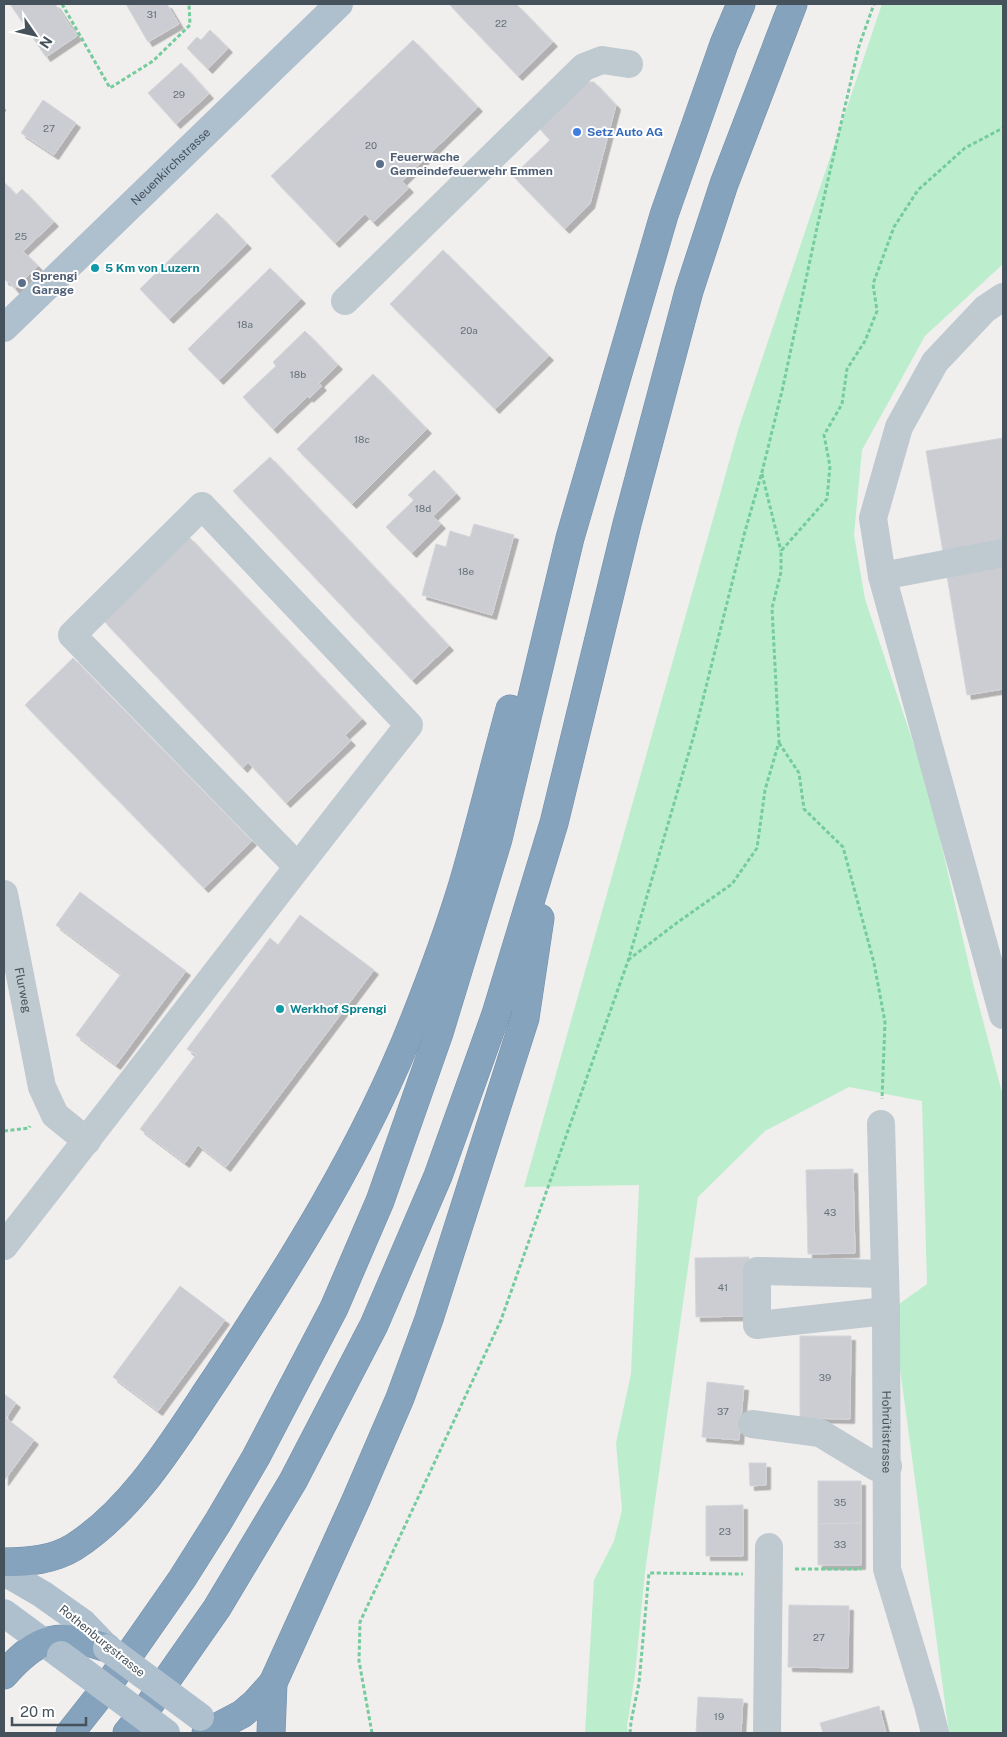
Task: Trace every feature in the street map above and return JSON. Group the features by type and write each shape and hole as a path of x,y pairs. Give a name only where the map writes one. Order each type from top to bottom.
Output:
{"highway":[{"path":"70,1733 108,1685 182,1579 256,1457 334,1308 380,1201 439,1033 498,839 570,538 664,215 724,44 741,4"},
{"path":"127,1733 145,1711 217,1608 293,1481 374,1325 438,1176 496,1014 554,824 629,515 690,290 724,184 794,4"},
{"path":"4,1562 36,1560 52,1557 64,1552 93,1533 129,1499 185,1424 240,1342 358,1145 413,1024 440,954 463,884 537,610 570,538"},
{"path":"209,1729 242,1714 273,1683 400,1398 429,1319 525,1018 554,824"},
{"path":"4,1675 24,1655 65,1640 107,1648"},
{"path":"272,1733 273,1683"}],"main road":[{"name":"Neuenkirchstrasse","path":"4,328 339,4"},
{"name":"Rothenburgstrasse","path":"4,1572 42,1594 65,1640"},
{"name":"Rothenburgstrasse","path":"4,1613 65,1640 166,1733"},
{"name":"Rothenburgstrasse","path":"107,1648 209,1729"}],"street":[{"path":"345,301 584,67 602,60 629,64"},
{"path":"1003,297 985,308 935,362 899,426 873,518 882,576 1003,1015"},
{"path":"4,1246 297,866 409,725 202,506 72,635 297,866"},
{"path":"882,576 1003,553"},
{"name":"Flurweg","path":"4,894 42,1086 55,1115 87,1140"},
{"name":"Hohrütistrasse","path":"881,1124 886,1311 887,1569 935,1733"},
{"path":"885,1274 757,1270 757,1324 886,1311"},
{"path":"752,1424 820,1433 876,1467 888,1466"},
{"path":"767,1733 769,1564"}],"path":[{"path":"62,4 110,88 153,61 190,25 189,4"},
{"path":"372,1733 359,1661 360,1622 501,1320 628,961 694,735 744,535 762,472 782,391 859,46 874,4"},
{"path":"781,552 827,499 830,466 824,435 842,404 847,369 865,342 877,311 873,284 894,226 918,190 965,148 1003,128"},
{"path":"628,961 671,927 732,884 757,848 765,790 779,742 772,608 781,572 781,552 762,472"},
{"path":"779,742 799,773 804,809 843,847 874,964 885,1022 881,1124"},
{"path":"630,1733 639,1683 649,1573 769,1564 887,1569"}],"green space":[{"path":"882,4 1003,4 1003,264 925,336 862,450 854,535 865,599 929,790 973,983 1003,1096 1003,1733 949,1733 892,1309 927,1284 922,1101 849,1087 765,1131 698,1197 645,1572 635,1675 627,1726 628,1733 585,1733 594,1580 614,1541 622,1510 616,1443 631,1374 639,1185 524,1187 739,427"}],"building":[{"path":"10,4 55,4 77,36 46,57"},
{"path":"126,4 167,4 179,24 148,42"},
{"path":"449,4 516,4 553,42 518,76"},
{"path":"210,30 228,48 208,69 187,48 197,37 201,40"},
{"path":"413,40 478,107 402,181 409,188 373,222 365,214 335,243 271,176"},
{"path":"181,63 209,94 176,124 148,93"},
{"path":"586,82 594,82 616,105 590,204 565,229 513,176 550,140 539,128"},
{"path":"43,100 76,123 54,155 21,133"},
{"path":"4,182 16,195 22,189 54,222 23,251 38,266 15,289 9,282 4,280"},
{"path":"217,213 247,244 169,319 140,289"},
{"path":"443,250 549,356 495,409 390,304"},
{"path":"270,268 301,299 219,380 188,349"},
{"path":"305,331 338,365 319,383 322,386 309,398 308,396 273,429 243,397 276,366 273,362"},
{"path":"373,374 427,429 352,504 297,449"},
{"path":"1003,438 1003,689 967,695 926,451"},
{"path":"270,457 449,646 412,680 233,491"},
{"path":"434,470 456,494 433,516 441,524 412,553 386,527 414,500 408,495"},
{"path":"474,524 514,535 492,615 422,595 436,544 446,547 450,531 470,537"},
{"path":"189,537 362,719 345,735 351,741 286,803 248,762 243,768 103,620"},
{"path":"73,658 252,841 204,888 25,705"},
{"path":"80,892 186,971 116,1065 76,1035 121,974 56,925"},
{"name":"Werkhof Sprengi","path":"300,915 374,970 226,1167 198,1145 185,1163 140,1129 196,1055 187,1049 270,938 278,945"},
{"path":"853,1169 855,1253 808,1254 806,1170"},
{"path":"749,1257 750,1316 696,1317 695,1258"},
{"path":"180,1286 225,1320 158,1411 113,1377"},
{"path":"800,1336 851,1336 850,1419 800,1418"},
{"path":"707,1382 744,1386 739,1440 702,1437"},
{"path":"4,1394 16,1403 6,1418 34,1440 4,1481"},
{"path":"749,1463 766,1463 766,1485 750,1486"},
{"path":"818,1481 861,1481 861,1523 818,1524"},
{"path":"743,1505 743,1556 706,1556 706,1506"},
{"path":"861,1523 861,1565 818,1565 818,1524"},
{"path":"789,1605 849,1606 848,1668 788,1667"},
{"path":"698,1697 743,1699 741,1733 696,1733"},
{"path":"879,1706 886,1733 823,1733 820,1723"}],"place":[{"name":"Setz Auto AG","path":"577,132"},
{"name":"Feuerwache Gemeindefeuerwehr Emmen","path":"380,164"},
{"name":"5 Km von Luzern","path":"95,268"},
{"name":"Sprengi Garage","path":"22,283"},
{"name":"Werkhof Sprengi","path":"280,1009"}]}
